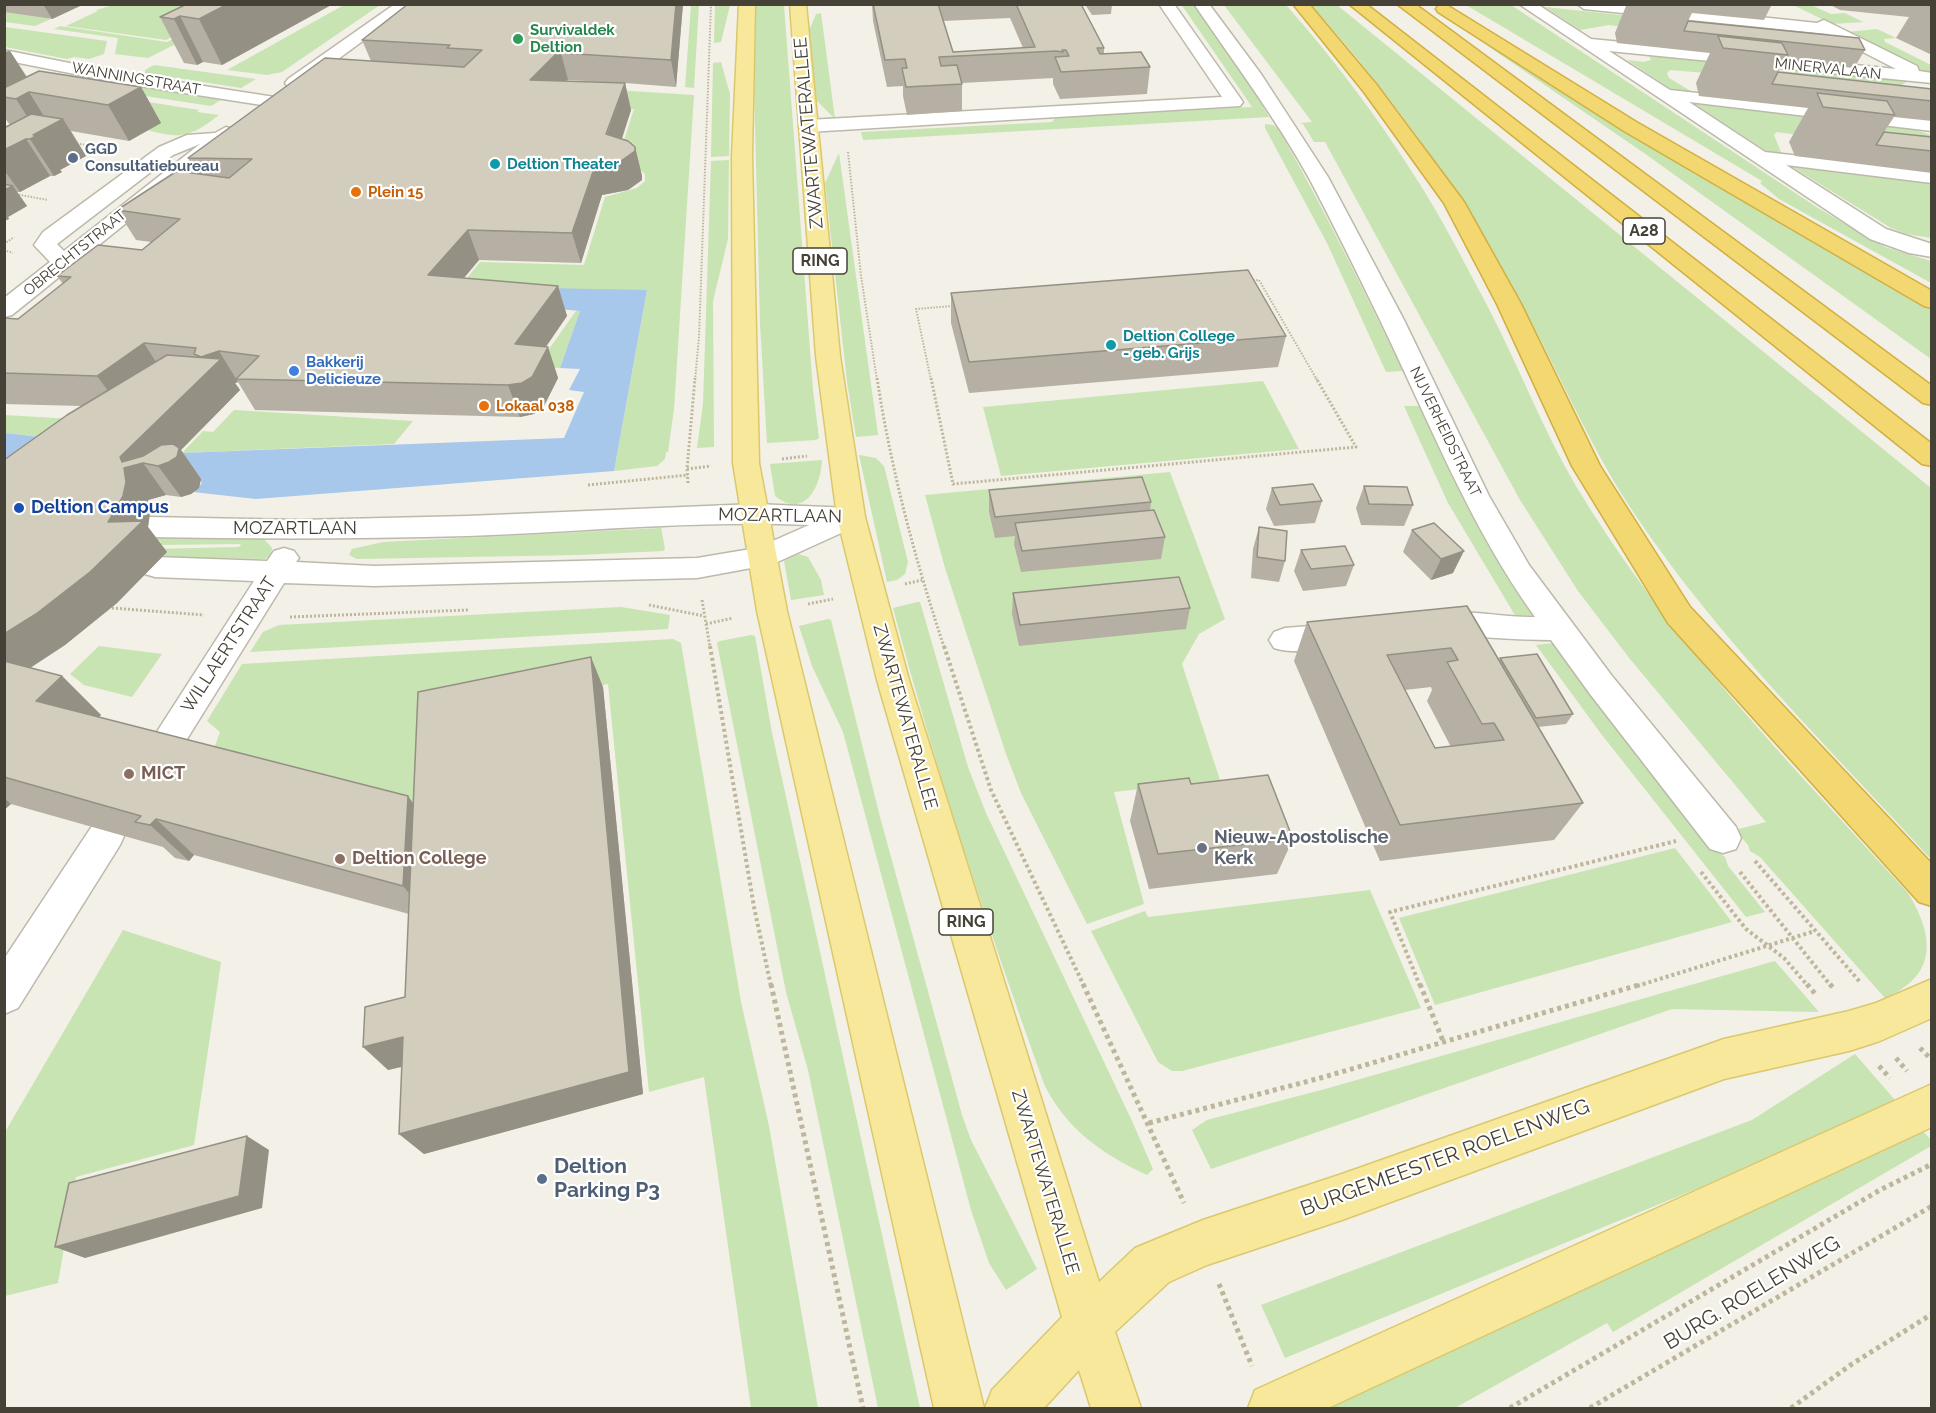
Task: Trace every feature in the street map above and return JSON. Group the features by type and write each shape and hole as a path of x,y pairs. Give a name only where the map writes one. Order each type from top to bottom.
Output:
{"highway":[{"path":"1300,4 1370,88 1454,202 1509,303 1586,466 1679,615 1932,890"},
{"name":"A28","path":"1356,4 1932,458"},
{"name":"A28","path":"1404,4 1932,398"},
{"path":"1437,4 1630,127 1932,301"}],"main road":[{"path":"747,4 742,156 746,463 771,611 959,1408"},
{"name":"ZWARTEWATERALLEE","path":"798,4 828,356 850,517 893,680 1088,1324 1116,1408"},
{"name":"BURGEMEESTER ROELENWEG","path":"1010,1408 1088,1324 1152,1265 1203,1243 1342,1197 1724,1059 1849,1031 1932,998"},
{"path":"1273,1408 1925,1108"}],"street":[{"name":"OBRECHTSTRAAT","path":"4,310 222,136 406,4"},
{"path":"808,126 1234,102 1166,4"},
{"name":"NIJVERHEIDSTRAAT","path":"1201,4 1258,82 1318,177 1392,320 1475,496 1518,572 1607,693 1723,838"},
{"name":"MINERVALAAN","path":"1526,4 1878,234 1917,248 1932,250"},
{"path":"1584,4 1830,29"},
{"path":"1795,9 1930,80"},
{"name":"MINERVALAAN","path":"1585,43 1930,80"},
{"name":"WANNINGSTRAAT","path":"4,55 120,78 268,101"},
{"name":"MINERVALAAN","path":"1663,94 1932,124"},
{"path":"63,263 45,245 51,237 166,151 194,139 222,136"},
{"name":"MINERVALAAN","path":"1758,156 1932,177"},
{"name":"MOZARTLAAN","path":"149,527 300,530 468,526 689,514 755,513 850,517"},
{"name":"MOZARTLAAN","path":"155,567 374,576 697,568 763,557 850,517"},
{"name":"WILLAERTSTRAAT","path":"157,758 300,530"},
{"path":"1285,640 1448,623 1508,629 1559,628"},
{"path":"4,995 107,834"}],"path":[{"path":"689,514 687,469 699,337 711,4"},
{"name":"ZWARTEWATERALLEE","path":"845,124 861,276 888,448 922,580 991,790 1149,1123 1324,1077 1443,1041"},
{"path":"64,141 119,150"},
{"path":"4,192 49,200"},
{"path":"4,244 14,237"},
{"path":"1259,280 1356,447 953,484 916,309 1259,280"},
{"path":"687,469 841,453"},
{"path":"584,485 688,476"},
{"path":"697,568 754,907 863,1408"},
{"path":"706,624 922,580"},
{"path":"639,604 704,616"},
{"path":"112,608 246,617 339,617 476,609"},
{"path":"1670,832 1684,850"},
{"path":"1677,841 1390,912 1443,1041 1769,947 1815,931"},
{"path":"1753,859 1932,1060"},
{"path":"1736,866 1823,978"},
{"path":"1698,867 1746,929 1784,958 1849,1031 1925,1108"},
{"path":"1510,1408 1880,1190 1932,1164"},
{"name":"BURG. ROELENWEG","path":"1590,1408 1932,1206"},
{"path":"1791,1408 1852,1364 1932,1314"}],"green space":[{"path":"1181,4 1194,5 1245,75 1269,117 863,140 861,132 1052,122 1057,116 1252,107"},
{"path":"114,5 235,5 166,40 66,26 98,11 96,10"},
{"path":"240,5 253,5 148,58 115,54 118,38 54,29 60,26 167,42"},
{"path":"344,5 380,5 282,72 267,75 227,70"},
{"path":"691,5 699,5 694,88 685,87"},
{"path":"715,5 730,5 721,42 714,43"},
{"path":"752,5 784,5 813,390 819,438 816,440 767,443 760,324"},
{"path":"1224,5 1286,5 1337,66 1385,131 1453,241 1500,331 1564,465 1611,542 1689,647 1775,747 1908,893 1923,926 1926,954 1922,967 1914,979 1902,989 1885,998 1760,857 1750,851 1748,845 1735,830 1766,822 1630,659 1578,591 1520,500 1325,142 1314,142 1303,124 1300,123 1312,122"},
{"path":"1311,5 1337,5 1931,488 1931,859 1777,693 1703,607 1669,562 1620,492 1504,272 1455,192 1372,77"},
{"path":"1428,5 1547,79 1931,306 1931,359 1644,153"},
{"path":"1466,5 1511,5 1818,208 1885,247 1931,261 1931,283 1779,199 1760,183 1762,181"},
{"path":"1793,5 1811,5 1831,14 1845,13 1863,22 1832,24"},
{"path":"1545,7 1772,31 1779,28 1814,29 1811,34 1672,34 1609,25 1580,30"},
{"path":"5,12 51,19 35,26 5,22"},
{"path":"821,13 835,119 816,100 809,31 816,14"},
{"path":"5,27 107,41 104,54 89,59 74,57 67,59 5,47"},
{"path":"1877,29 1896,38 1884,39 1885,42 1931,65 1931,72 1925,73 1847,32"},
{"path":"1649,55 1693,57 1710,63 1774,72 1811,69 1911,79 1896,89 1670,70 1667,73 1669,78 1699,96 1680,95 1627,60 1644,62 1651,60"},
{"path":"721,62 730,94 729,156 711,157 713,63"},
{"path":"154,65 256,79 241,88 145,73 145,70"},
{"path":"126,85 221,100 211,106 112,91"},
{"path":"599,89 694,95 674,409 668,452 666,452 665,459 657,466 614,471 647,290 450,299 480,262 584,265 605,197 637,188 645,181 645,174 639,169 617,162 634,109 581,108"},
{"path":"103,95 219,115 201,128 186,134 159,133 82,107"},
{"path":"1690,101 1899,124 1931,135 1931,154 1777,132 1774,135 1783,157 1774,156"},
{"path":"1265,124 1278,128 1295,158 1403,371 1386,372 1327,243 1265,128"},
{"path":"839,153 878,435 856,437 847,382 825,183"},
{"path":"729,160 728,239 713,301 714,447 697,448 703,404 711,161"},
{"path":"1786,163 1931,180 1931,238 1906,234 1891,228"},
{"path":"576,311 580,311 560,368 537,366"},
{"path":"1263,381 1299,449 1001,476 983,407"},
{"path":"1404,406 1419,406 1465,503 1534,615 1516,617 1448,503"},
{"path":"234,410 413,421 394,444 182,453 203,431 213,432"},
{"path":"4,415 109,421 87,442 5,433"},
{"path":"859,455 876,458 884,466 908,562 905,574 897,580 887,582"},
{"path":"822,460 815,489 803,502 795,504 775,496 770,464"},
{"path":"1170,472 1225,619 1199,634 1182,664 1220,780 1114,792 1144,904 1087,924 1021,793 1006,754 945,568 925,495"},
{"path":"661,528 665,549 663,551 357,559 349,555 352,549 383,542"},
{"path":"138,534 263,538 272,548 271,555 265,559 146,557 150,549 239,547 241,544 159,545 161,541 138,542"},
{"path":"795,553 808,557 821,580 824,595 791,600 784,561 789,555"},
{"path":"920,602 968,767 986,813 1132,1121 1153,1169 1147,1175 1100,1149 1087,1139 1063,1114 1044,1084 963,848 926,728 893,608"},
{"path":"621,607 670,615 668,629 250,652 263,632 279,625"},
{"path":"831,620 880,817 962,1115 971,1140 1037,1269 1006,1290 989,1263 971,1210 843,732 812,666 799,626"},
{"path":"755,636 772,733 920,1408 878,1408 808,1070 786,992 717,643"},
{"path":"673,639 681,643 741,1002 769,1126 818,1408 751,1408 704,1077 649,1092 608,684 432,721 427,812 212,754 220,732 207,721 242,664"},
{"path":"1553,643 1714,849 1725,857 1728,866 1765,912 1746,917 1602,735 1536,645"},
{"path":"99,646 162,654 132,697 84,685 70,674"},
{"path":"1675,848 1732,922 1435,1005 1399,918"},
{"path":"1370,890 1421,1008 1182,1071 1172,1071 1158,1062 1091,931 1145,911 1148,917"},
{"path":"123,930 221,962 194,1145 76,1177 58,1283 5,1296 5,1132"},
{"path":"1775,961 1819,1012 1672,1009 1211,1169 1192,1130 1207,1120 1325,1089"},
{"path":"1855,1054 1895,1100 1701,1187 1285,1358 1261,1305 1752,1120"},
{"path":"1921,1129 1931,1140 1931,1146 1613,1332 1607,1323 1455,1408 1326,1408"}],"water":[{"path":"491,287 647,290 614,471 256,499 193,492 202,483 197,476 5,474 5,433 182,453 564,438 584,392 569,390 580,369 560,368 580,311 478,302"}],"building":[{"path":"187,4 228,4 199,19 180,16 174,19 160,17"},
{"path":"408,4 676,4 671,60 561,53 555,55 530,80 625,83 606,134 628,141 635,147 635,151 621,161 595,166 572,233 468,230 428,275 558,286 515,344 548,347 532,377 522,383 508,385 236,379 259,356 219,351 201,357 194,354 196,348 144,343 97,376 4,373 4,318 18,319 71,277 57,276 98,245 142,250 180,219 117,210 177,171 229,178 252,159 188,158 325,58 464,67 482,50 447,48 450,45 362,40"},
{"path":"873,4 938,4 953,52 1035,47 1016,4 1081,4 1104,48 1097,48 1100,54 1141,52 1150,67 1061,72 1055,57 1069,56 1066,50 1062,50 1063,52 939,57 941,66 957,65 962,84 906,87 902,68 907,68 905,59 885,60"},
{"path":"1688,21 1859,38 1865,50 1684,31"},
{"path":"1718,36 1782,43 1788,55 1723,48"},
{"path":"39,71 141,87 108,105 29,92 16,99 4,97 4,88"},
{"path":"1778,72 1932,89 1932,101 1772,84"},
{"path":"1817,93 1887,101 1895,115 1823,107"},
{"path":"31,114 63,119 33,135 38,135 4,150 4,128"},
{"path":"1884,132 1932,137 1932,151 1876,145"},
{"path":"4,184 13,186 4,190"},
{"path":"1248,270 1286,336 969,362 951,293"},
{"path":"167,355 221,359 120,457 122,462 143,456 161,445 173,444 179,448 177,457 158,466 143,463 124,468 126,482 123,496 108,522 143,521 90,572 36,614 4,634 4,460 67,415"},
{"path":"1142,477 1151,502 995,517 989,490"},
{"path":"1313,484 1322,501 1280,505 1272,488"},
{"path":"1364,486 1407,487 1413,505 1369,504"},
{"path":"1154,510 1165,537 1022,551 1015,523"},
{"path":"1434,523 1464,551 1441,559 1412,530"},
{"path":"1259,527 1287,531 1285,561 1257,557"},
{"path":"1345,546 1354,565 1311,569 1301,550"},
{"path":"1179,577 1190,608 1020,625 1013,593"},
{"path":"1467,606 1583,803 1400,825 1307,622","holes":["1451,648 1458,660 1447,662 1482,724 1494,723 1504,740 1435,748 1387,655"]},
{"path":"1537,654 1573,714 1536,718 1500,658"},
{"path":"591,657 629,1072 399,1134 403,1037 363,1047 365,1007 405,997 418,692"},
{"path":"4,661 62,676 36,701 408,796 403,886 156,819 150,825 135,822 141,816 4,777"},
{"path":"1268,775 1293,839 1158,854 1138,784 1189,778 1191,784"},
{"path":"247,1136 239,1196 55,1247 69,1183"}],"place":[{"name":"Survivaldek Deltion","path":"518,39"},
{"name":"GGD Consultatiebureau","path":"73,158"},
{"name":"Deltion Theater","path":"495,164"},
{"name":"Plein 15","path":"356,192"},
{"name":"Deltion College - geb. Grijs","path":"1111,345"},
{"name":"Bakkerij Delicieuze","path":"294,371"},
{"name":"Lokaal 038","path":"484,406"},
{"name":"Deltion Campus","path":"19,508"},
{"name":"MICT","path":"129,774"},
{"name":"Nieuw-Apostolische Kerk","path":"1202,848"},
{"name":"Deltion College","path":"340,859"},
{"name":"Deltion Parking P3","path":"542,1179"}]}
